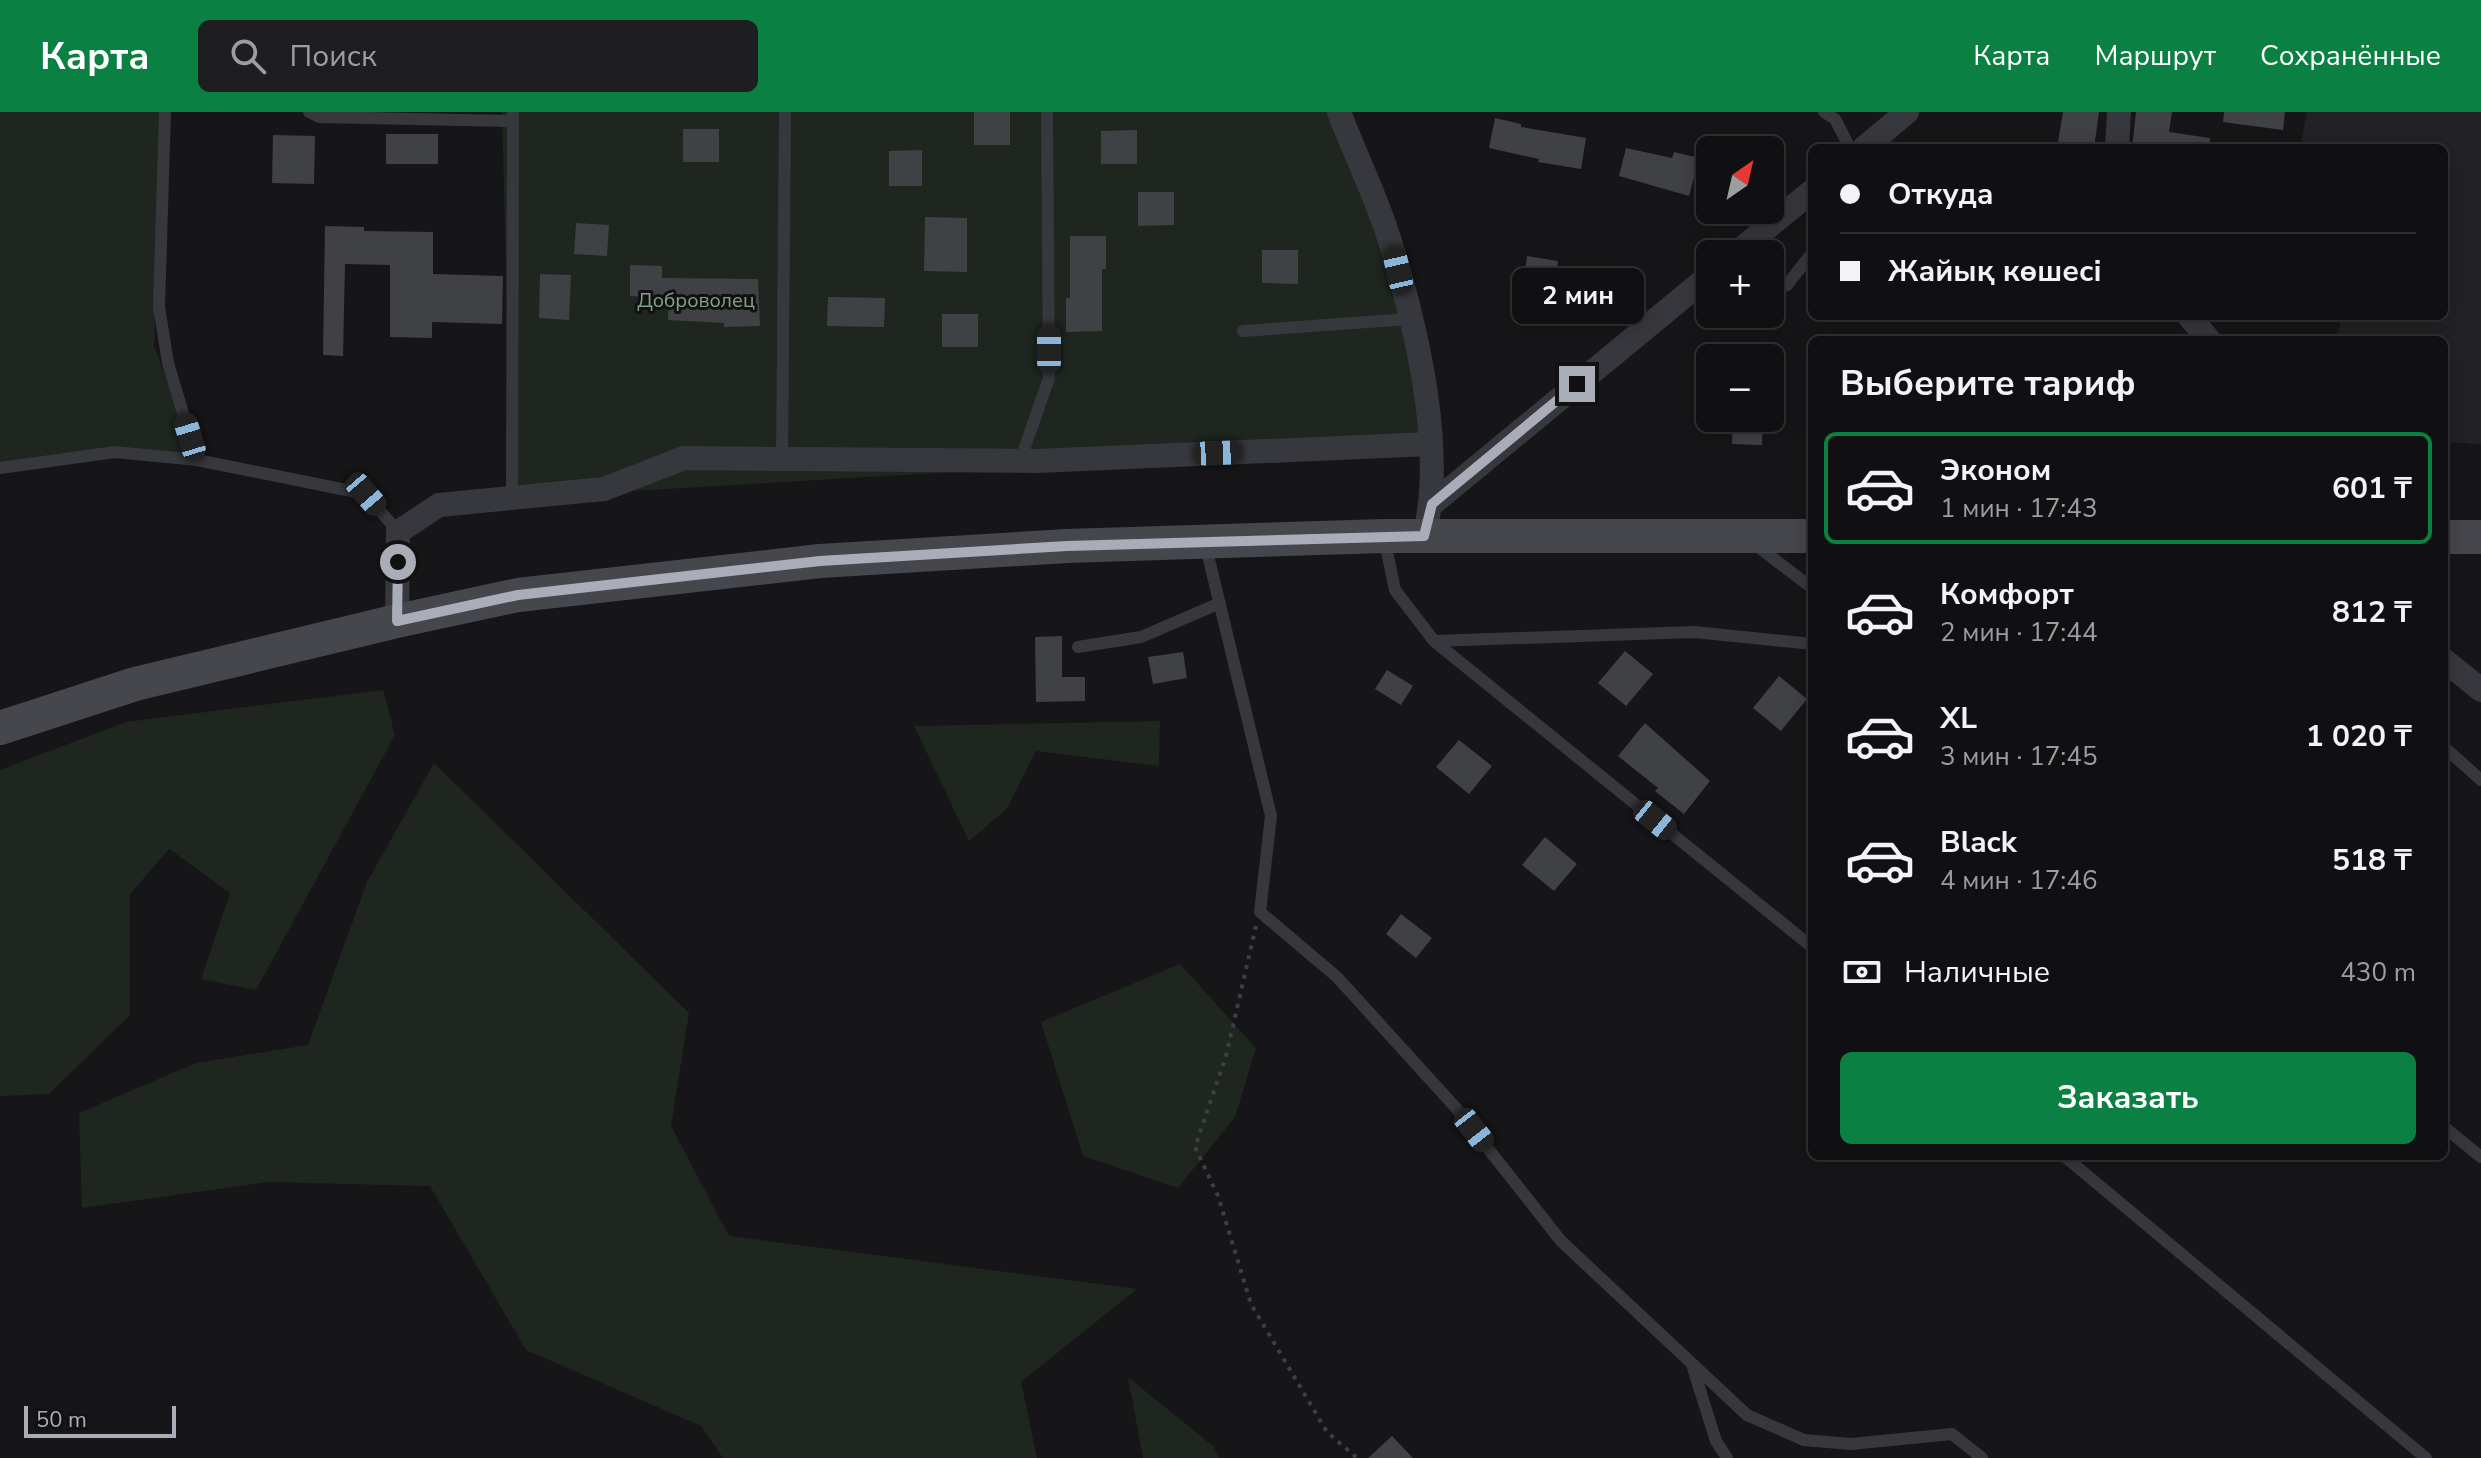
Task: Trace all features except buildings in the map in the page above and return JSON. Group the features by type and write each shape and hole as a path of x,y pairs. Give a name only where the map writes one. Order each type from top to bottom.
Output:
{"main road":[{"path":"0,728 135,684 518,595 820,561 1067,546 1384,536 1428,520 1744,536 1808,536"},
{"path":"2448,537 2481,537"}],"street":[{"path":"1339,112 1392,246 1428,404 1428,520"},
{"path":"1869,144 1907,112"},
{"path":"2117,144 2119,112"},
{"path":"1752,240 1808,194"},
{"path":"1428,520 1696,292"},
{"path":"2192,320 2206,336"},
{"path":"397,621 398,532 439,505 604,489 684,458 1020,461 1430,444"},
{"path":"2448,663 2481,690"}],"lane":[{"path":"165,112 159,307 168,363 197,460"},
{"path":"309,112 319,117 513,116 512,498"},
{"path":"782,459 785,112"},
{"path":"1020,461 1049,378 1047,112"},
{"path":"1824,112 1835,119 1848,144"},
{"path":"1784,286 1808,258"},
{"path":"1243,331 1409,319"},
{"path":"0,468 115,452 197,460 366,494 398,532"},
{"path":"1384,536 1395,590 1434,641 1808,944"},
{"path":"1744,536 1808,585"},
{"path":"1205,542 1271,816 1260,912 1337,977 1456,1108 1561,1241 1693,1368 1747,1415 1804,1440 1851,1444 1952,1434 1982,1458"},
{"path":"1078,647 1141,637 1220,603"},
{"path":"1434,641 1694,632 1808,644"},
{"path":"2448,751 2481,780"},
{"path":"2448,1130 2481,1157"},
{"path":"2069,1160 2426,1458"},
{"path":"1693,1368 1716,1441 1727,1458"}],"path":[{"path":"1260,912 1226,1056 1195,1147 1218,1196 1251,1304 1327,1432 1357,1458"}],"shaded area":[{"path":"2307,112 2481,112 2481,444 2448,442 2448,336 2338,336 2340,320 2448,320 2448,144 2301,144"}],"green space":[{"path":"0,112 161,112 154,346 197,460 115,452 0,468"},
{"name":"Доброволец","path":"502,112 1338,112 1409,319 1430,444 512,498"},
{"path":"383,690 395,735 256,990 201,979 230,893 169,849 130,894 130,1015 49,1094 0,1096 0,770 126,722"},
{"path":"1160,721 1159,766 1036,751 1007,809 969,841 914,726"},
{"path":"434,763 689,1013 671,1126 729,1236 1137,1289 1021,1382 1037,1458 723,1458 701,1426 526,1350 430,1186 268,1182 82,1208 79,1113 196,1063 308,1045 367,882"},
{"path":"1180,964 1256,1048 1235,1117 1178,1188 1083,1156 1041,1022"},
{"path":"1128,1377 1214,1447 1219,1458 1143,1458"}],"route":[{"path":"398,562 397,621 518,595 820,561 1067,546 1424,536 1432,504 1577,384"}]}
